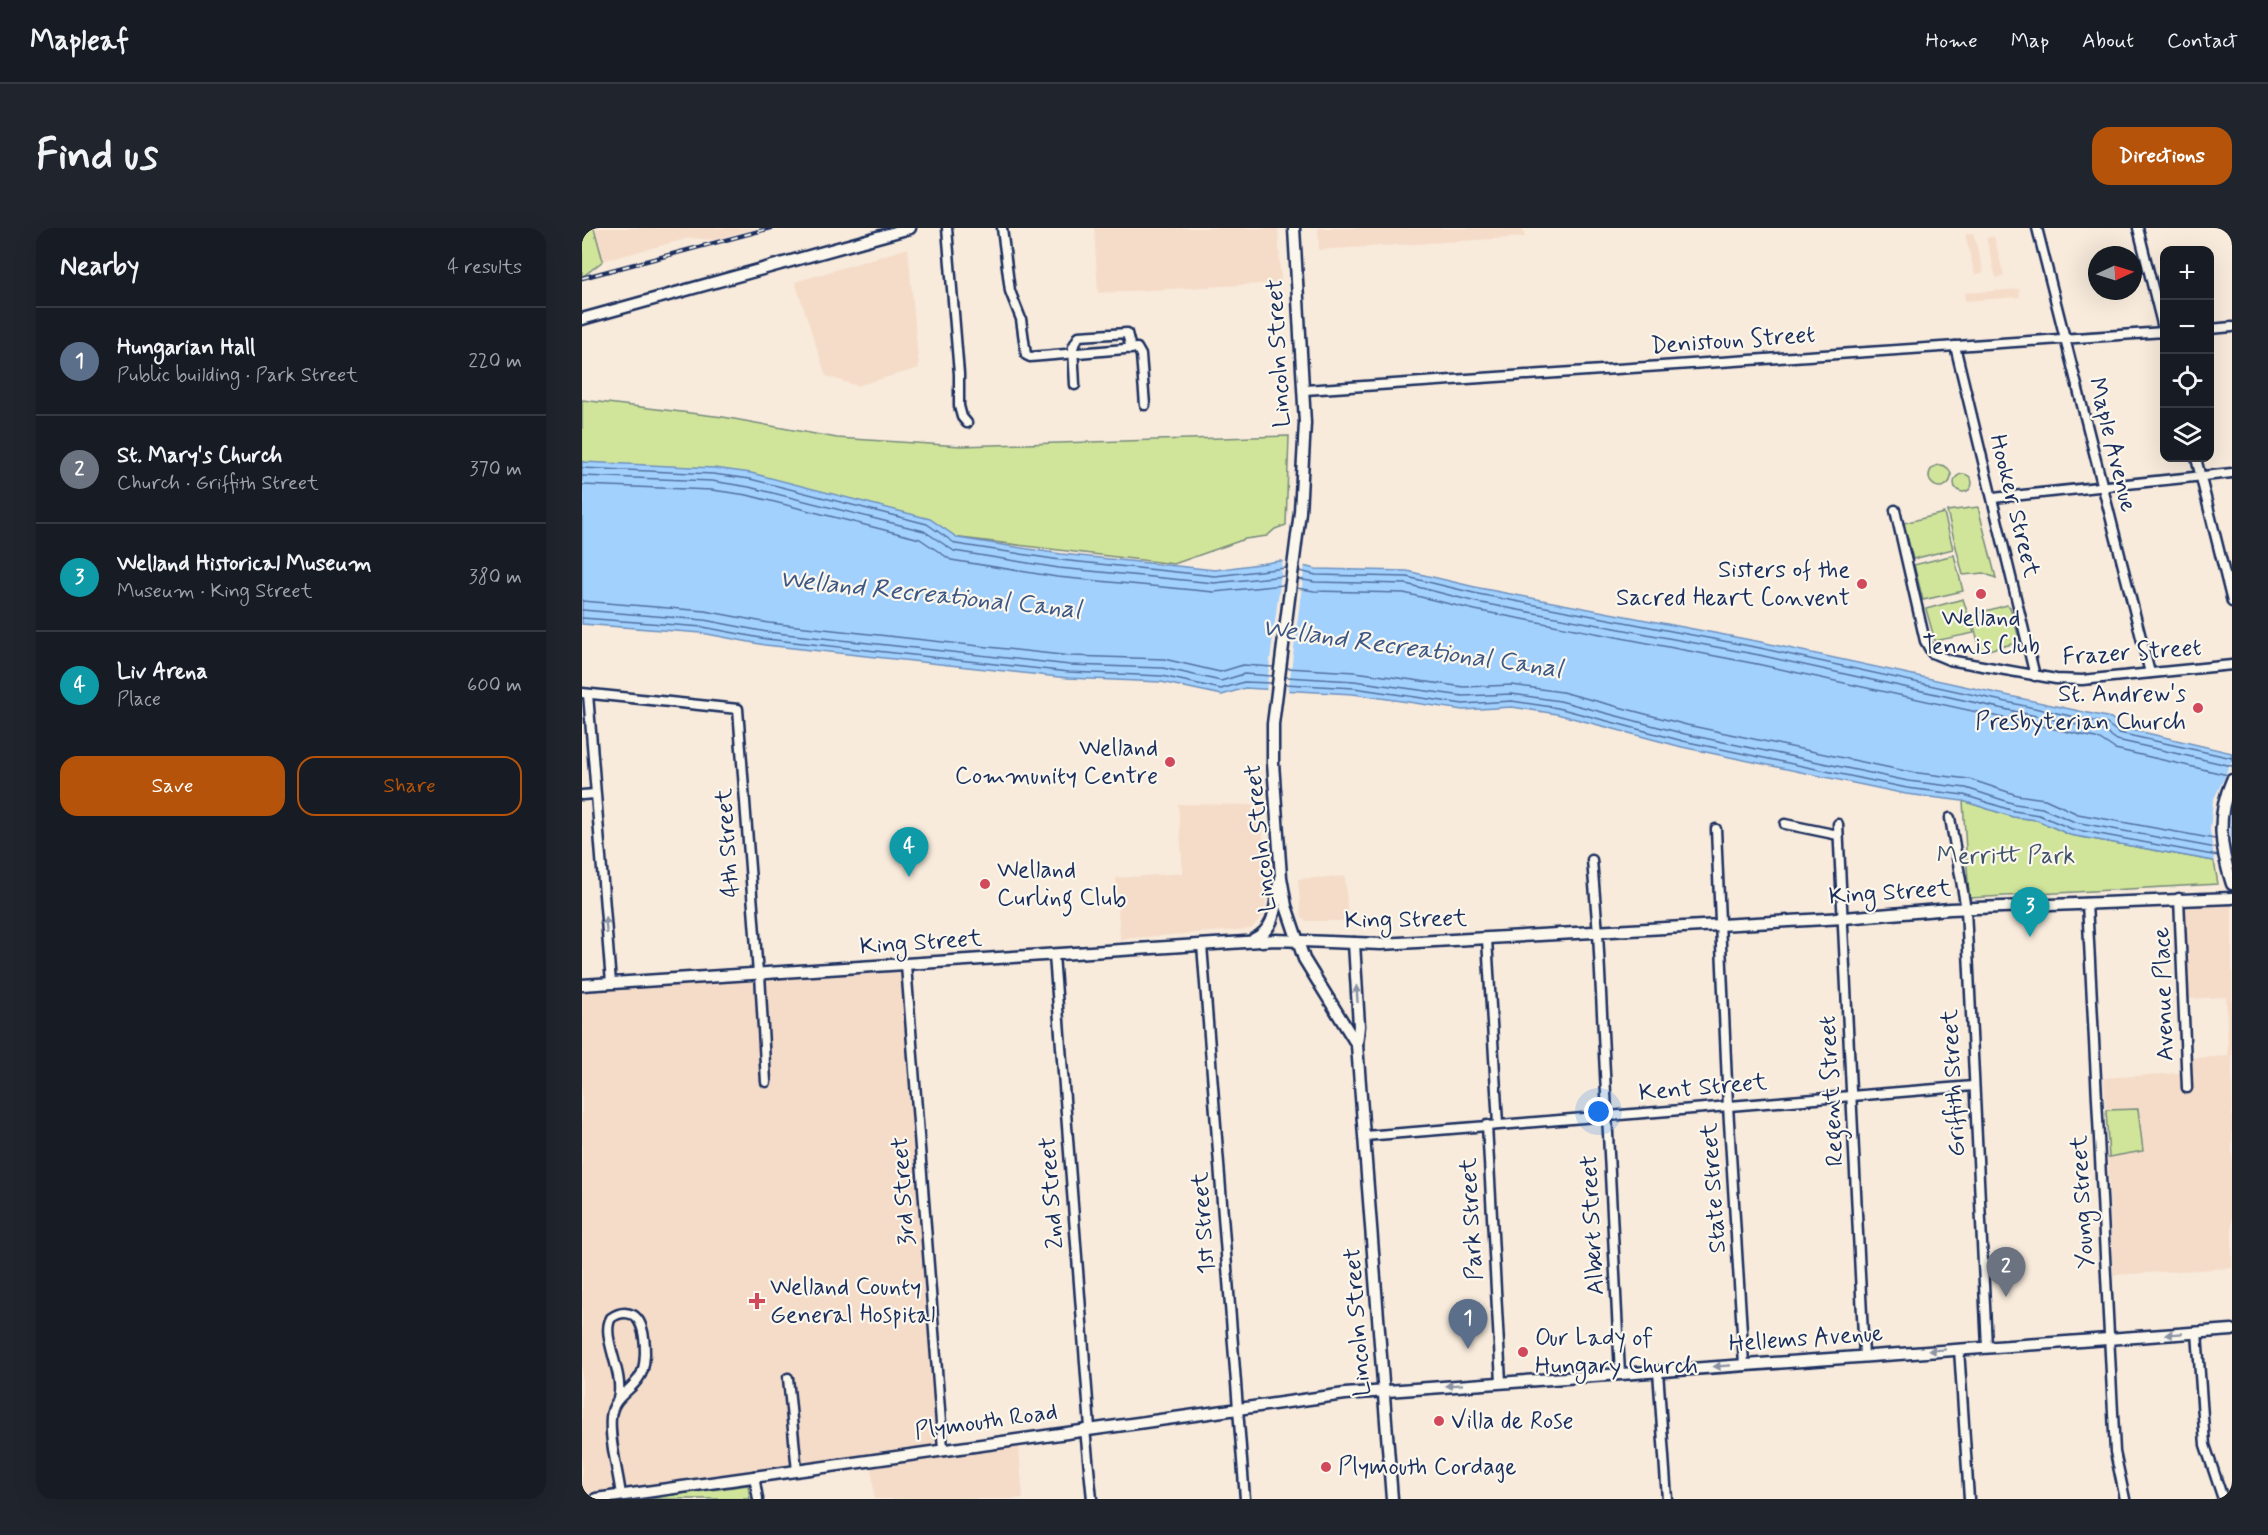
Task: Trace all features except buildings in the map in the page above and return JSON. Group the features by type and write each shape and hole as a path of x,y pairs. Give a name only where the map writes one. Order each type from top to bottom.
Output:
{"main road":[{"path":"582,319 910,228"},
{"name":"Lincoln Street","path":"1294,228 1305,390 1304,473 1276,702 1273,763 1281,877 1286,906 1304,959 1357,1045 1392,1499"},
{"path":"2230,879 2221,845 2220,824 2225,796 2232,780"},
{"path":"1248,941 1270,927 1275,915 1281,877"},
{"name":"King Street","path":"582,985 1248,941 1297,940 1354,944 1487,939 1966,909 2179,898 2232,898"},
{"path":"1354,944 1359,1026 1357,1045"},
{"name":"Hellems Avenue","path":"1384,1391 2232,1330"},
{"name":"Plymouth Road","path":"596,1499 1238,1408 1384,1391"}],"street":[{"path":"947,228 960,374 959,406 962,417 968,423"},
{"path":"1002,228 1010,291 1021,319 1026,355 1030,357 1137,348 1141,353 1146,405"},
{"name":"Maple Avenue","path":"2037,228 2150,673"},
{"path":"2138,228 2160,316"},
{"path":"2214,329 2232,327"},
{"name":"Denistoun Street","path":"1305,390 2160,332"},
{"path":"1075,385 1072,353 1076,339 1085,335 1127,333 1131,349"},
{"name":"Hooker Street","path":"1955,346 2035,676"},
{"path":"2197,462 2232,602"},
{"path":"1993,498 2232,473"},
{"name":"Frazer Street","path":"1895,510 1928,648 1932,653 1949,660 2035,676 2074,680 2232,664"},
{"path":"585,693 611,983"},
{"name":"4th Street","path":"585,693 738,708 766,1082"},
{"path":"582,795 595,794"},
{"name":"Griffith Street","path":"1950,818 1966,909 1987,1347"},
{"path":"1785,824 1838,835"},
{"name":"Regent Street","path":"1838,824 1864,1356"},
{"name":"State Street","path":"1716,829 1728,1106 1744,1365"},
{"name":"Albert Street","path":"1592,860 1598,933 1620,1374"},
{"name":"Avenue Place","path":"2179,898 2187,1088"},
{"name":"Young Street","path":"2087,903 2115,1452 2125,1499"},
{"name":"Park Street","path":"1487,939 1498,1124"},
{"name":"1st Street","path":"1202,945 1245,1499"},
{"name":"2nd Street","path":"1054,955 1092,1499"},
{"name":"3rd Street","path":"906,965 943,1449"},
{"name":"Kent Street","path":"1365,1136 1973,1086"},
{"name":"Park Street","path":"1487,1125 1501,1382"},
{"path":"618,1398 638,1380 644,1366 641,1324 632,1315 623,1313 611,1318 607,1327 620,1378 618,1398 612,1410 611,1422 621,1495"},
{"path":"2197,1332 2205,1445 2223,1499"},
{"path":"1959,1349 1969,1499"},
{"path":"1658,1371 1667,1499"},
{"path":"788,1378 796,1471"},
{"path":"754,1476 758,1499"}],"shaded area":[{"path":"594,228 757,228 714,240 690,238 603,261"},
{"path":"1094,228 1278,228 1281,283 1098,293"},
{"path":"1318,228 1522,228 1525,237 1319,250"},
{"path":"1973,233 1984,272 1975,275 1965,235"},
{"path":"1994,236 2004,276 1996,278 1986,238"},
{"path":"908,248 919,368 857,386 826,376 795,282"},
{"path":"2019,289 2020,297 1965,301 1964,293"},
{"path":"1178,804 1262,805 1266,912 1251,929 1120,939 1116,878 1183,873"},
{"path":"1345,876 1348,921 1305,921 1301,917 1298,879"},
{"path":"2232,904 2232,1268 2113,1275 2104,1078 2192,1072 2191,1058 2228,1056 2226,997 2188,999 2185,907"},
{"name":"Welland County General Hospital","path":"906,965 943,1449 582,1499 582,985"},
{"path":"1019,1447 1023,1499 874,1499 872,1468"}],"green space":[{"path":"582,228 594,228 603,261 582,277"},
{"path":"582,400 723,417 837,438 961,446 1289,436 1286,525 1275,529 1267,536 1245,539 1174,564 582,492"},
{"path":"1940,465 1948,468 1951,476 1948,484 1940,487 1932,484 1929,476 1932,468"},
{"path":"1963,474 1969,477 1972,483 1969,489 1963,492 1957,489 1954,483 1957,477"},
{"path":"1978,507 1996,578 1983,573 1963,575 1947,511"},
{"path":"1944,513 1953,549 1913,559 1904,523"},
{"path":"1954,555 1963,591 1923,600 1914,565"},
{"path":"1963,599 1974,633 1935,641 1926,609"},
{"path":"2007,605 2010,607 2019,638 2016,643 1984,651 1980,649 1971,615"},
{"name":"Merritt Park","path":"1963,801 2013,817 2037,820 2070,835 2214,861 2218,884 1969,898"},
{"path":"2138,1109 2143,1151 2109,1157 2106,1110"},
{"path":"748,1485 750,1499 642,1499"}],"water":[{"name":"Welland Recreational Canal","path":"582,462 714,468 751,473 930,519 958,538 1061,554 1215,570 1280,561 1316,569 1407,571 1479,588 1761,642 2111,718 2121,727 2232,753 2232,868 2214,861 2070,835 2037,820 2013,817 1963,801 1906,794 1682,747 1557,714 1512,707 1463,710 1353,694 1245,688 1222,695 1161,682 1068,678 765,645 702,633 582,624"}],"pier":[{"path":"1283,559 1305,563 1288,693 1266,692"},
{"path":"2232,761 2230,824 2232,871 2215,865 2210,830 2213,801"}],"railway":[{"path":"582,278 771,228"}],"place":[{"name":"Sisters of the Sacred Heart Convent","path":"1862,584"},
{"name":"Welland Tennis Club","path":"1981,594"},
{"name":"St. Andrew's Presbyterian Church","path":"2198,708"},
{"name":"Welland Community Centre","path":"1170,762"},
{"name":"Liv Arena","path":"909,877"},
{"name":"Welland Curling Club","path":"985,884"},
{"name":"Welland Historical Museum","path":"2030,937"},
{"name":"St. Mary's Church","path":"2006,1297"},
{"name":"Welland County General Hospital","path":"757,1301"},
{"name":"Hungarian Hall","path":"1468,1349"},
{"name":"Our Lady of Hungary Church","path":"1523,1352"},
{"name":"Villa de Rose","path":"1439,1421"},
{"name":"Plymouth Cordage","path":"1326,1467"}]}
